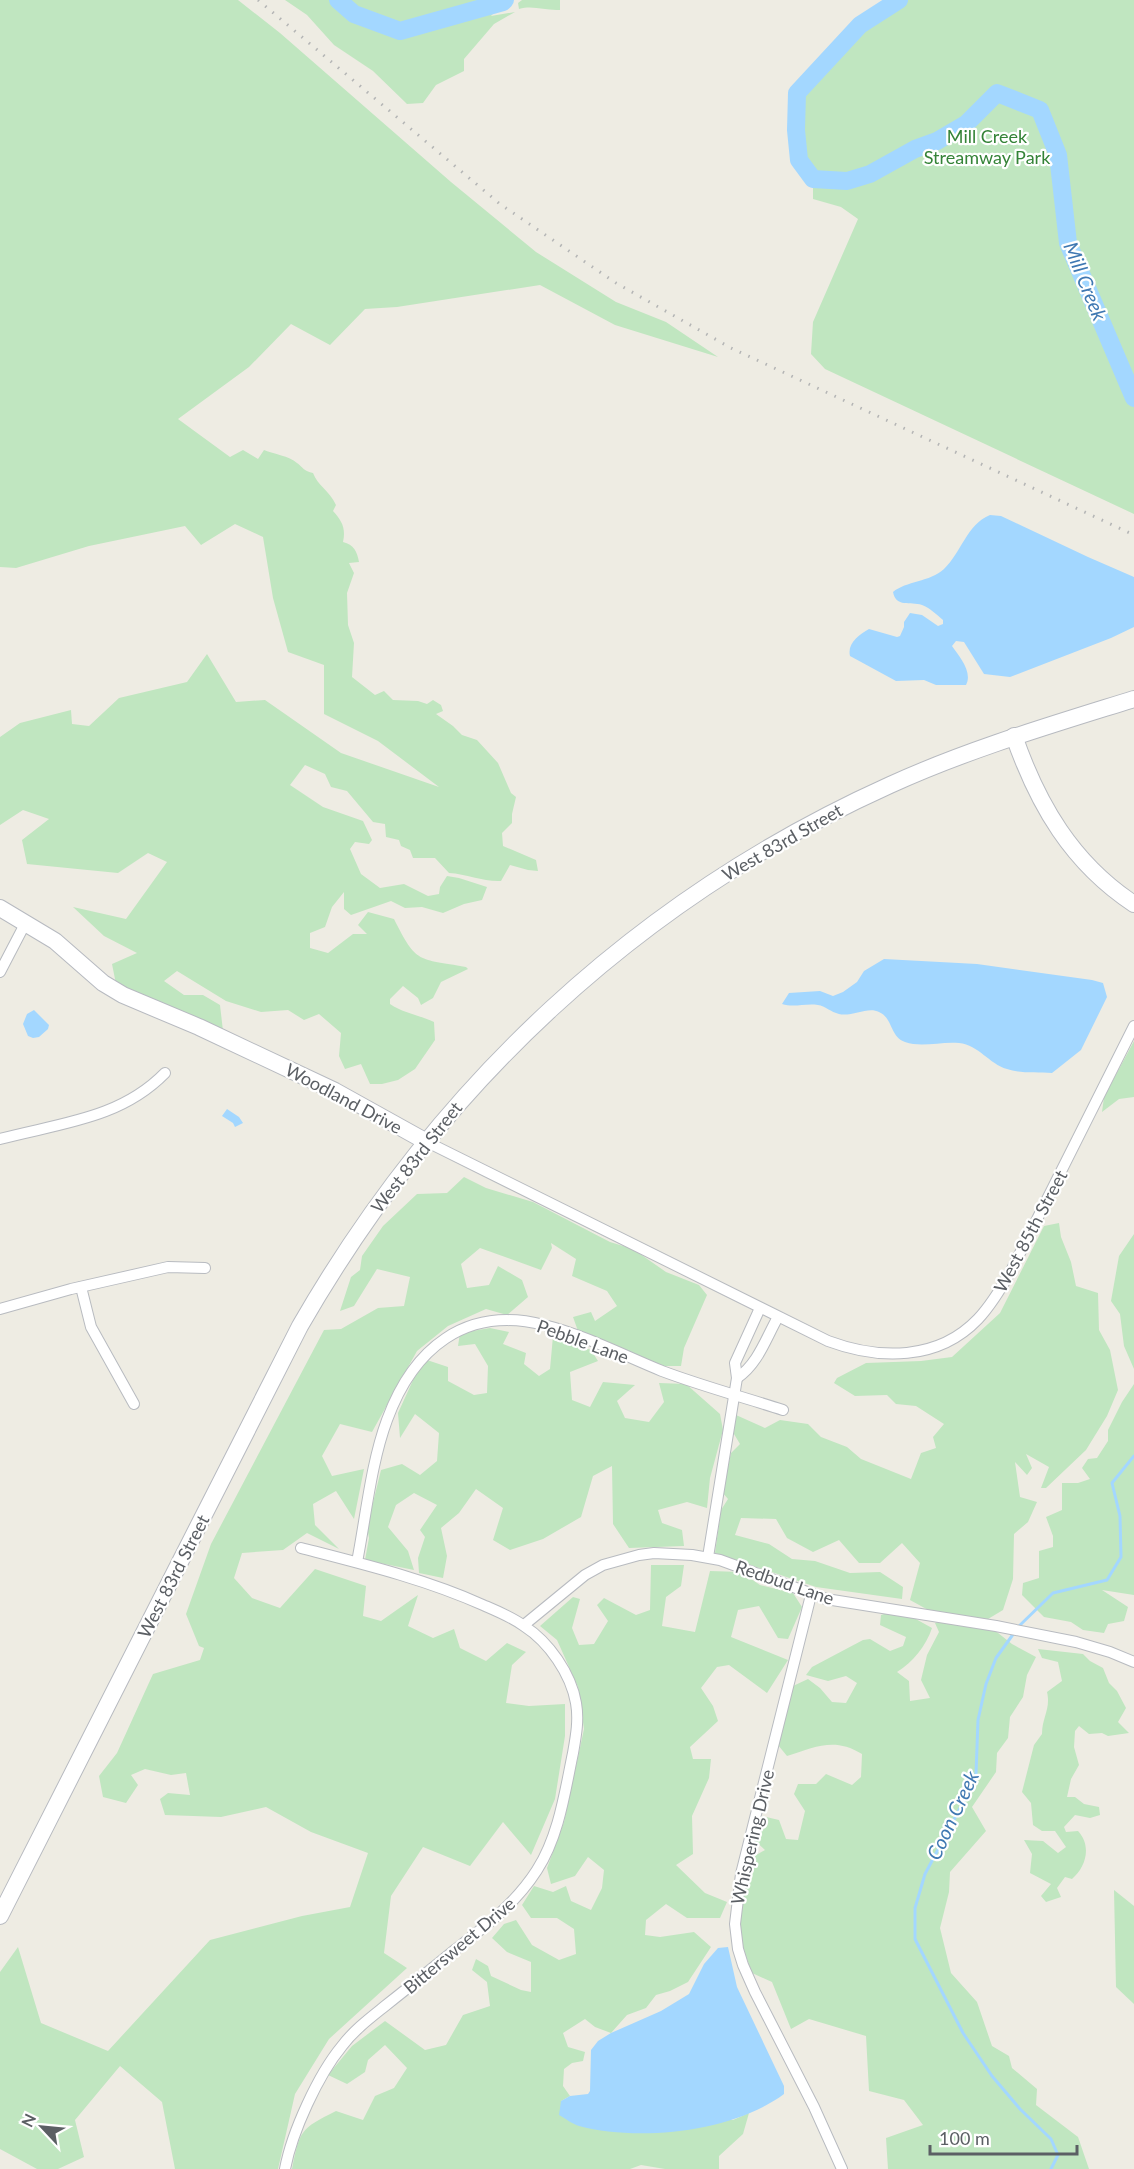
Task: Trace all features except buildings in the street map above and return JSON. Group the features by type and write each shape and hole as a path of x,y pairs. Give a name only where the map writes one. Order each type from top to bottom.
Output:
{"main road":[{"name":"West 83rd Street","path":"0,1916 300,1326 357,1234 425,1141 460,1100 534,1024 618,951 684,901 758,854 835,811 932,767 1014,736 1134,699"},
{"path":"1014,736 1037,794 1063,837 1104,881 1134,904"},
{"name":"Woodland Drive","path":"0,909 55,941 103,983 123,995 199,1027 335,1091 425,1141"}],"street":[{"path":"0,972 25,924"},
{"name":"West 85th Street","path":"760,1308 849,1349 871,1354 910,1353 933,1347 955,1337 969,1327 995,1298 1012,1269 1134,1026"},
{"path":"0,1139 110,1111 142,1094 165,1073"},
{"name":"Woodland Drive","path":"425,1141 760,1308"},
{"path":"0,1309 168,1267 205,1268"},
{"path":"81,1287 92,1327 134,1404"},
{"path":"708,1557 737,1378 735,1364 760,1308"},
{"path":"737,1378 747,1371 756,1359 778,1317"},
{"name":"Pebble Lane","path":"357,1562 381,1440 395,1401 410,1374 423,1357 446,1336 461,1328 486,1321 543,1324 675,1376 783,1410"},
{"name":"Bittersweet Drive","path":"285,2169 288,2152 307,2107 340,2047 366,2021 511,1904 539,1867 550,1846 567,1782 578,1722 572,1688 560,1664 541,1640 524,1625 437,1586 301,1548"},
{"name":"Redbud Lane","path":"524,1625 585,1575 603,1565 623,1558 654,1553 708,1557 826,1599 1016,1630 1099,1648 1134,1662"},
{"name":"Whispering Drive","path":"811,1595 750,1832 737,1894 735,1924 738,1948 751,1983 814,2107 842,2169"}],"green space":[{"path":"0,0 238,0 280,33 451,182 536,252 616,302 666,322 718,357 615,325 540,285 397,307 365,309 330,345 291,324 249,367 178,419 230,457 243,450 258,459 264,450 290,459 313,473 336,505 333,511 342,525 343,542 354,549 359,562 349,563 354,573 347,593 348,625 354,643 352,677 375,695 384,691 393,700 418,701 427,704 433,700 441,705 443,711 436,714 462,735 477,740 498,763 511,793 516,797 512,823 502,833 503,846 536,860 538,871 510,865 501,881 495,881 449,873 435,858 413,858 410,850 401,846 399,840 386,837 385,824 373,822 347,791 331,787 325,774 305,765 290,785 323,807 363,821 372,840 369,844 355,842 350,849 361,874 380,888 404,884 428,896 439,894 440,887 447,876 487,887 482,900 464,904 443,913 422,907 405,908 391,901 351,915 344,909 344,892 332,907 325,927 310,933 310,948 328,953 353,934 367,934 358,925 368,912 394,919 408,945 421,957 468,969 441,982 433,998 421,1005 418,998 403,986 390,999 390,1004 395,1007 434,1022 435,1040 415,1069 398,1080 370,1084 361,1064 345,1069 339,1056 341,1033 319,1014 304,1020 288,1010 261,1012 226,1001 177,971 164,981 184,995 203,995 220,1005 223,1031 116,984 112,964 137,953 104,936 73,907 126,919 167,862 148,853 118,873 27,864 22,840 49,819 23,810 0,825 0,737 20,723 71,710 72,724 89,726 119,698 187,682 207,654 236,702 265,700 341,753 439,787 378,741 324,714 324,665 288,652 273,598 263,537 235,524 201,545 185,526 89,546 16,568 0,567"},
{"path":"285,0 505,0 491,16 515,12 494,24 464,59 464,71 436,85 423,103 407,104 373,71 334,45 307,15"},
{"path":"522,0 560,0 560,10 519,9 518,3"},
{"name":"Mill Creek Streamway Park","path":"899,0 1134,0 1134,514 825,369 811,354 813,322 858,219 841,207 813,199 813,179 799,160 796,130 797,93 860,25"},
{"path":"1134,1041 1134,1097 1119,1099 1102,1112 1104,1097"},
{"path":"464,1177 486,1188 533,1202 610,1242 633,1249 666,1272 699,1285 707,1295 684,1348 681,1366 660,1366 578,1331 573,1317 591,1312 595,1321 617,1306 607,1291 572,1276 576,1259 551,1243 552,1248 541,1270 480,1248 461,1264 467,1288 489,1285 498,1266 522,1280 528,1297 507,1315 486,1309 448,1326 417,1351 372,1432 340,1424 322,1456 332,1476 364,1469 354,1519 336,1491 313,1504 315,1525 339,1549 307,1533 283,1550 242,1553 234,1578 252,1598 280,1608 315,1569 366,1586 363,1616 381,1621 418,1595 408,1626 433,1638 454,1629 460,1648 486,1661 507,1643 526,1652 512,1665 506,1703 529,1706 565,1704 565,1736 555,1799 531,1855 503,1822 470,1866 423,1847 391,1896 384,1953 407,1968 329,2039 295,2094 278,2169 175,2169 162,2102 120,2066 75,2120 84,2157 58,2169 37,2169 0,2149 0,1972 18,1947 41,2023 108,2051 210,1940 302,1916 350,1907 368,1853 311,1832 266,1807 221,1817 165,1815 160,1799 168,1793 190,1795 186,1773 171,1775 145,1769 131,1775 138,1785 126,1803 103,1797 99,1776 117,1753 153,1674 200,1660 204,1648 199,1646 186,1614 211,1544 324,1330 341,1329 378,1308 404,1306 410,1277 377,1269 354,1306 340,1311 351,1277 360,1270 362,1256 383,1226 417,1194 447,1193"},
{"path":"1059,1223 1076,1286 1098,1293 1099,1330 1110,1350 1118,1390 1107,1416 1086,1450 1046,1488 1041,1488 1049,1467 1026,1454 1032,1468 1027,1475 1015,1462 1020,1497 1037,1502 1028,1522 1014,1534 1013,1579 1003,1610 988,1619 930,1611 910,1600 920,1563 902,1543 880,1563 859,1563 839,1540 813,1552 787,1538 776,1519 741,1518 735,1535 769,1544 792,1559 815,1561 850,1573 880,1572 903,1587 902,1599 816,1587 715,1553 721,1510 728,1499 722,1492 731,1453 740,1444 731,1429 736,1415 765,1428 780,1420 808,1424 821,1437 847,1447 861,1459 911,1479 921,1453 936,1448 933,1437 944,1424 916,1406 896,1404 887,1395 855,1396 834,1383 837,1378 866,1363 921,1361 952,1357 1000,1313 1044,1226"},
{"path":"1134,1234 1134,1369 1124,1346 1120,1314 1111,1301 1119,1256"},
{"path":"490,1328 509,1332 503,1344 526,1353 524,1364 539,1376 550,1369 553,1336 591,1350 598,1361 570,1372 572,1400 590,1407 603,1382 635,1385 617,1401 625,1418 649,1422 664,1402 659,1383 686,1384 720,1414 723,1430 710,1478 707,1508 687,1502 658,1510 662,1523 682,1530 684,1546 629,1548 613,1524 612,1466 593,1476 581,1517 543,1539 510,1550 493,1540 503,1508 476,1489 459,1513 441,1528 447,1556 443,1578 419,1573 418,1558 425,1537 420,1530 437,1505 414,1493 396,1505 388,1527 408,1551 414,1570 365,1560 369,1538 367,1527 381,1470 402,1464 420,1475 437,1461 439,1433 415,1414 400,1438 398,1413 414,1378 427,1360 448,1367 448,1381 474,1395 487,1393 488,1366 475,1344 458,1346 460,1333"},
{"path":"1134,1384 1134,1595 1102,1590 1128,1607 1124,1621 1108,1624 1104,1633 1083,1630 1071,1622 1044,1617 1022,1595 1023,1583 1039,1578 1039,1551 1053,1547 1053,1536 1046,1517 1062,1510 1062,1483 1078,1483 1090,1479 1082,1468 1088,1459 1097,1458 1108,1441 1108,1430"},
{"path":"651,1565 684,1565 681,1586 666,1597 662,1626 695,1632 710,1571 741,1572 760,1585 793,1593 802,1607 788,1639 778,1638 759,1606 738,1610 731,1637 788,1660 767,1693 729,1665 717,1667 701,1688 713,1706 718,1721 690,1747 693,1759 711,1759 709,1778 692,1816 693,1854 676,1865 705,1893 727,1902 720,1918 687,1918 666,1904 646,1920 645,1935 660,1937 694,1932 711,1947 688,1982 656,1995 646,2008 627,2015 611,2033 595,2027 585,2019 563,2033 568,2047 585,2052 583,2061 572,2063 564,2069 563,2086 570,2096 561,2101 733,2120 749,2113 743,2134 719,2156 719,2169 665,2169 641,2165 630,2169 292,2169 300,2138 308,2127 336,2111 363,2120 375,2096 394,2088 407,2068 385,2045 368,2060 365,2072 347,2084 328,2075 352,2046 385,2021 425,2050 446,2045 463,2015 490,2006 487,1982 472,1970 476,1959 488,1966 491,1976 521,1990 531,1992 531,1962 507,1952 492,1938 504,1924 516,1920 532,1945 559,1960 576,1954 574,1929 557,1918 531,1918 522,1905 534,1886 553,1892 566,1886 571,1901 591,1910 602,1888 604,1870 588,1857 575,1876 551,1884 547,1868 564,1822 584,1729 578,1687 557,1640 540,1626 573,1597 580,1599 572,1628 579,1645 594,1644 608,1621 597,1605 604,1598 636,1615 650,1610"},
{"path":"891,1612 914,1618 932,1628 918,1653 897,1672 909,1681 910,1701 930,1698 921,1680 927,1655 939,1632 935,1623 942,1620 993,1629 1012,1644 1036,1657 1027,1675 1023,1697 1010,1717 1008,1738 997,1753 996,1772 972,1807 986,1831 950,1872 949,1892 940,1928 951,1973 977,2002 992,2046 1009,2056 1012,2068 1037,2089 1036,2105 1078,2137 1089,2169 888,2169 886,2138 923,2125 904,2100 869,2091 866,2036 809,2019 791,2029 772,1982 752,1973 741,1942 740,1918 743,1885 751,1858 765,1850 754,1840 762,1816 779,1820 786,1839 798,1840 805,1811 794,1794 798,1784 816,1784 826,1774 852,1785 861,1777 862,1754 852,1749 825,1745 787,1756 778,1745 793,1686 808,1679 820,1688 832,1702 846,1703 857,1683 846,1676 828,1681 806,1675 812,1667 863,1640 870,1639 890,1651 903,1646 906,1637 880,1625 881,1615"},
{"path":"1038,1649 1083,1654 1103,1668 1109,1683 1117,1691 1126,1708 1118,1722 1129,1733 1108,1736 1102,1733 1089,1734 1079,1726 1075,1731 1074,1747 1079,1765 1071,1779 1067,1797 1075,1797 1084,1804 1099,1807 1100,1815 1090,1818 1075,1815 1064,1827 1066,1832 1078,1831 1085,1843 1086,1856 1077,1874 1072,1879 1065,1877 1057,1888 1061,1897 1046,1902 1041,1896 1051,1884 1030,1873 1032,1854 1024,1840 1043,1841 1058,1853 1066,1847 1055,1831 1042,1831 1033,1825 1031,1803 1022,1792 1034,1745 1042,1734 1048,1703 1047,1692 1062,1681 1058,1662 1042,1658"},
{"path":"1114,1890 1134,1906 1134,2004 1116,1987"}],"water":[{"path":"990,515 1001,516 1134,577 1134,627 1010,677 984,674 964,642 956,641 952,646 968,675 966,685 936,685 924,680 896,681 850,656 852,643 869,629 900,636 904,622 910,613 922,615 938,626 943,624 943,620 928,608 900,602 893,592 898,588 932,577 944,569 975,525"},
{"path":"884,959 977,964 1092,980 1103,983 1107,997 1081,1050 1052,1073 1012,1071 1001,1067 966,1044 905,1042 900,1040 884,1015 875,1010 844,1015 818,1005 782,1004 789,993 820,991 833,996 843,992 857,982 864,971"},
{"path":"34,1010 49,1025 39,1037 33,1038 28,1036 23,1024 27,1014"},
{"path":"227,1109 239,1117 243,1123 235,1127 222,1116"},
{"path":"728,1947 737,1987 784,2086 784,2094 763,2107 713,2125 657,2133 603,2131 576,2125 559,2115 561,2101 570,2096 588,2094 590,2091 591,2050 598,2041 661,2011 689,1994 704,1964 718,1948"}],"waterway":[{"name":"Mill Creek","path":"338,0 354,14 400,31 505,0"},
{"name":"Mill Creek","path":"899,0 860,25 797,93 796,130 799,160 813,179 847,181 870,174 966,124 997,93 1040,110 1058,155 1068,243 1134,398"},
{"name":"Coon Creek","path":"1017,1628 1053,1593 1107,1580 1121,1557 1120,1516 1112,1483 1134,1456"},
{"name":"Coon Creek","path":"1014,1633 996,1658 986,1684 978,1720 976,1774 925,1874 915,1908 915,1939 963,2033 992,2076 1020,2109 1051,2139 1058,2155 1051,2169"}],"railway":[{"path":"258,0 500,204 616,283 731,348 1134,535"}]}
